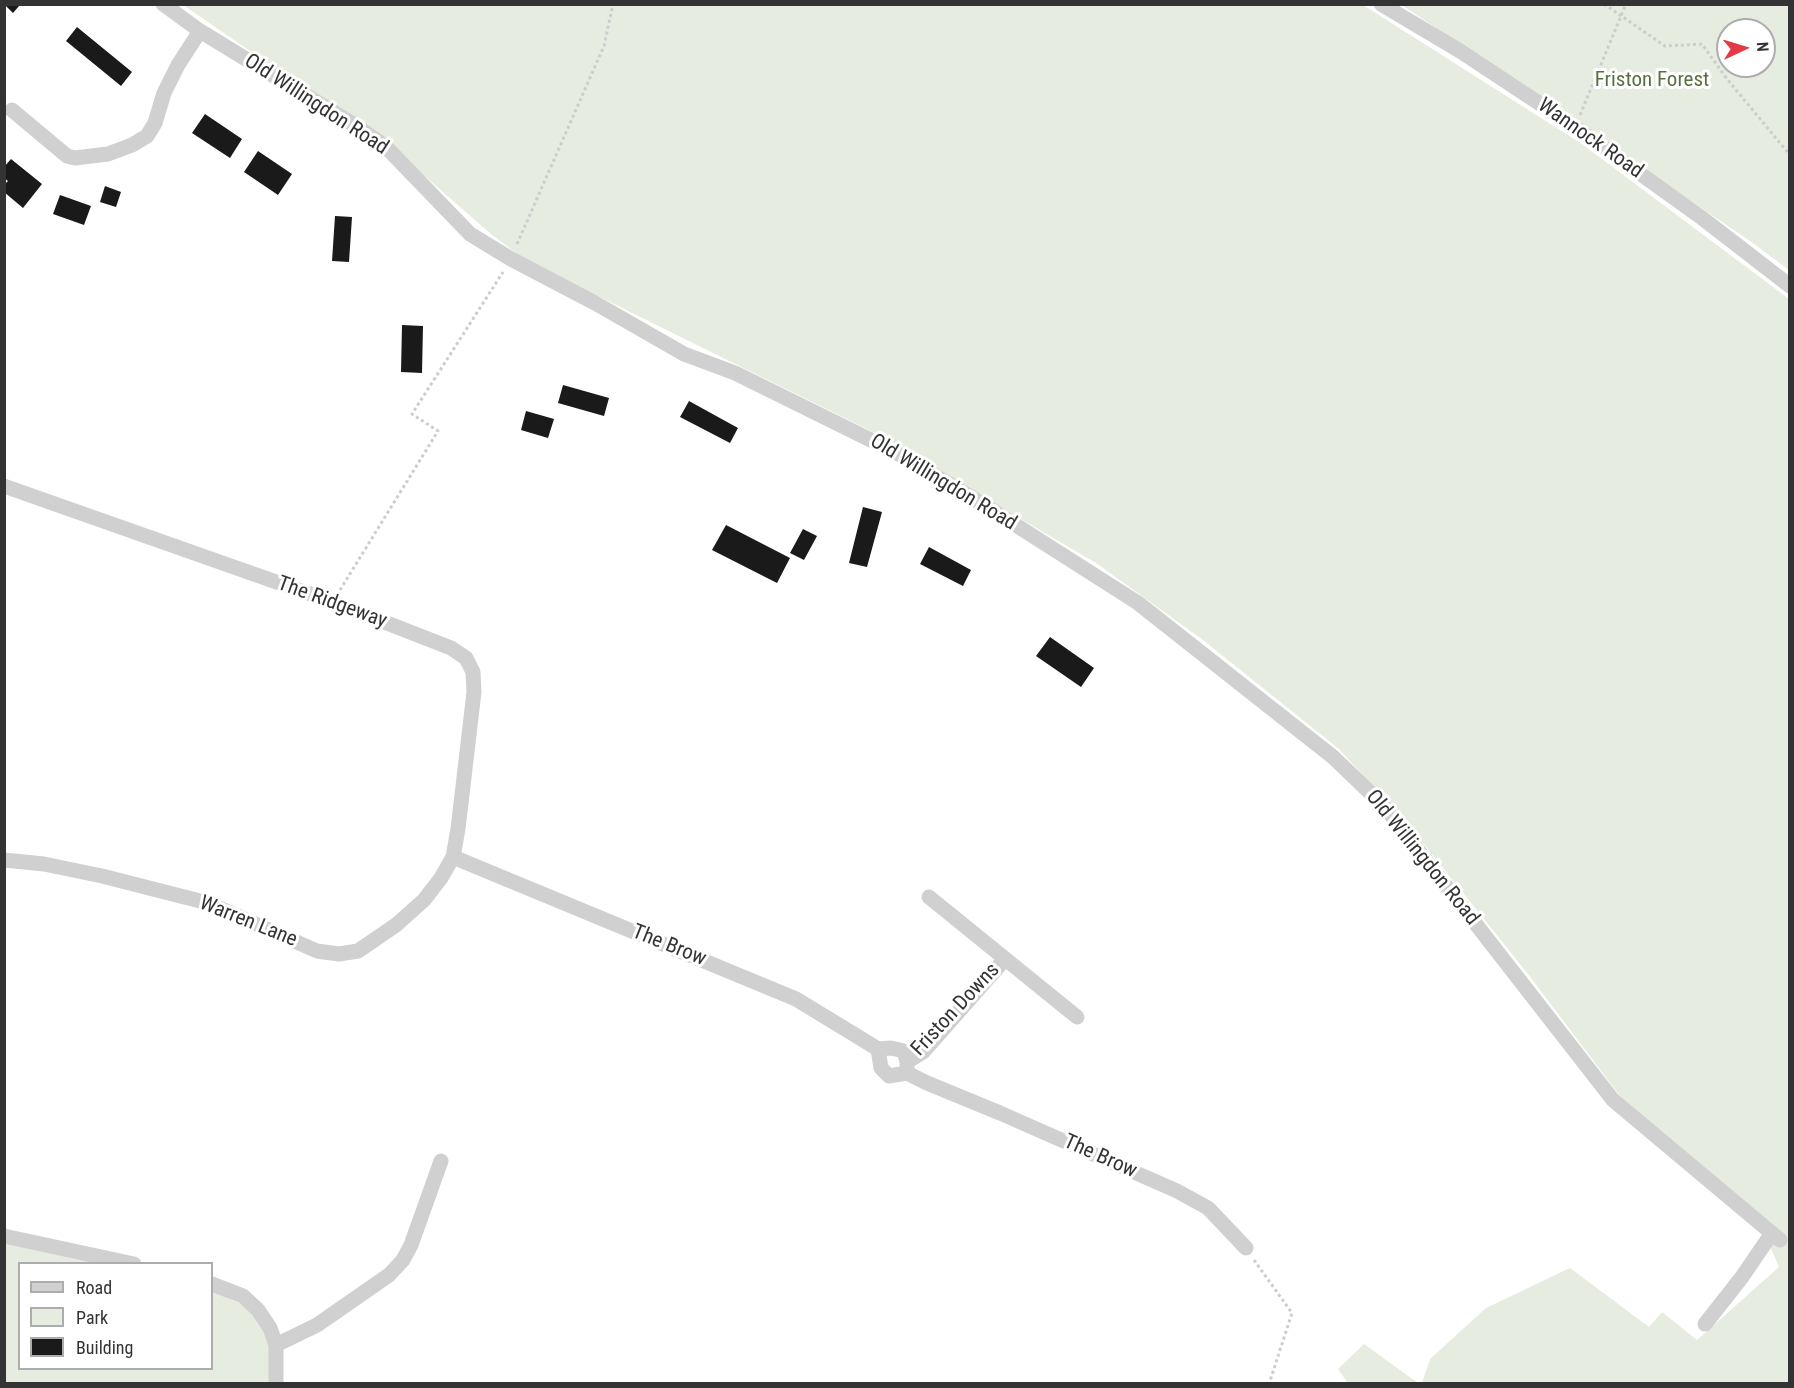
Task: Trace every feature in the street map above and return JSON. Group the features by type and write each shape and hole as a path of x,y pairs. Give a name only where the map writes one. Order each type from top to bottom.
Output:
{"street":[{"name":"Old Willingdon Road","path":"163,4 200,31 356,126 386,147 470,234 684,354 735,373 897,453 989,508 1138,603 1333,757 1383,805 1613,1100 1776,1237 1705,1324"},
{"name":"Wannock Road","path":"1381,4 1460,51 1575,127 1702,218 1790,286"},
{"path":"12,110 67,156 75,158 108,154 132,145 147,136 155,123 164,93 178,65 200,31"},
{"name":"The Ridgeway","path":"4,486 333,602 451,648 466,658 472,672 474,692 453,857"},
{"name":"Warren Lane","path":"4,860 44,864 102,876 208,903 317,951 339,954 358,951 396,925 424,900 453,857"},
{"name":"The Brow","path":"453,857 796,999 878,1049 891,1048 904,1051 908,1067 927,1083 1178,1191 1208,1208 1246,1248"},
{"name":"Friston Downs","path":"929,897 1077,1017"},
{"name":"Friston Downs","path":"908,1067 1005,959"},
{"name":"The Brow","path":"878,1049 881,1068 889,1076 908,1067"},
{"path":"276,1345 317,1325 389,1275 403,1260 411,1245 441,1161"},
{"path":"4,1236 129,1262"},
{"path":"213,1284 243,1296 258,1310 270,1328 276,1345 276,1383"}],"path":[{"path":"333,602 438,431 412,414 511,259 604,46 613,4"},
{"path":"1604,4 1665,46 1702,44 1727,79 1790,155"},
{"path":"1575,127 1626,4"},
{"path":"1246,1248 1292,1313 1269,1383"}],"green space":[{"path":"183,5 1363,5 1582,144 1789,299 1789,1383 1422,1383 1430,1359 1486,1308 1570,1268 1649,1327 1662,1312 1697,1340 1779,1267 1756,1214 1620,1096 1528,974 1415,833 1339,749 1203,640 1096,563 867,429 525,260 491,234 396,151"},
{"name":"Friston Forest","path":"1402,5 1789,5 1789,270 1750,241"},
{"path":"4,1242 104,1262 18,1262 18,1370 213,1370 213,1291 246,1306 264,1327 272,1352 272,1383 5,1383"},
{"path":"1364,1344 1418,1383 1348,1383 1338,1369"}],"building":[{"path":"4,4 17,4 19,6 13,13"},
{"path":"77,27 132,72 121,86 66,41"},
{"path":"205,114 242,139 230,158 192,133"},
{"path":"258,151 292,174 278,195 244,172"},
{"path":"11,159 42,184 23,208 4,192 4,185 8,181 4,178 4,167"},
{"path":"105,186 121,192 116,207 100,202"},
{"path":"60,195 91,206 84,225 53,214"},
{"path":"335,216 352,217 349,262 332,261"},
{"path":"402,325 423,326 422,373 401,372"},
{"path":"563,385 609,398 604,416 558,403"},
{"path":"689,401 738,428 730,443 680,417"},
{"path":"526,411 554,419 548,438 521,430"},
{"path":"863,507 882,512 867,567 849,563"},
{"path":"726,525 790,558 777,583 712,550"},
{"path":"803,529 817,536 804,560 790,553"},
{"path":"929,547 971,570 963,586 920,564"},
{"path":"1050,637 1094,668 1081,687 1036,656"}]}
